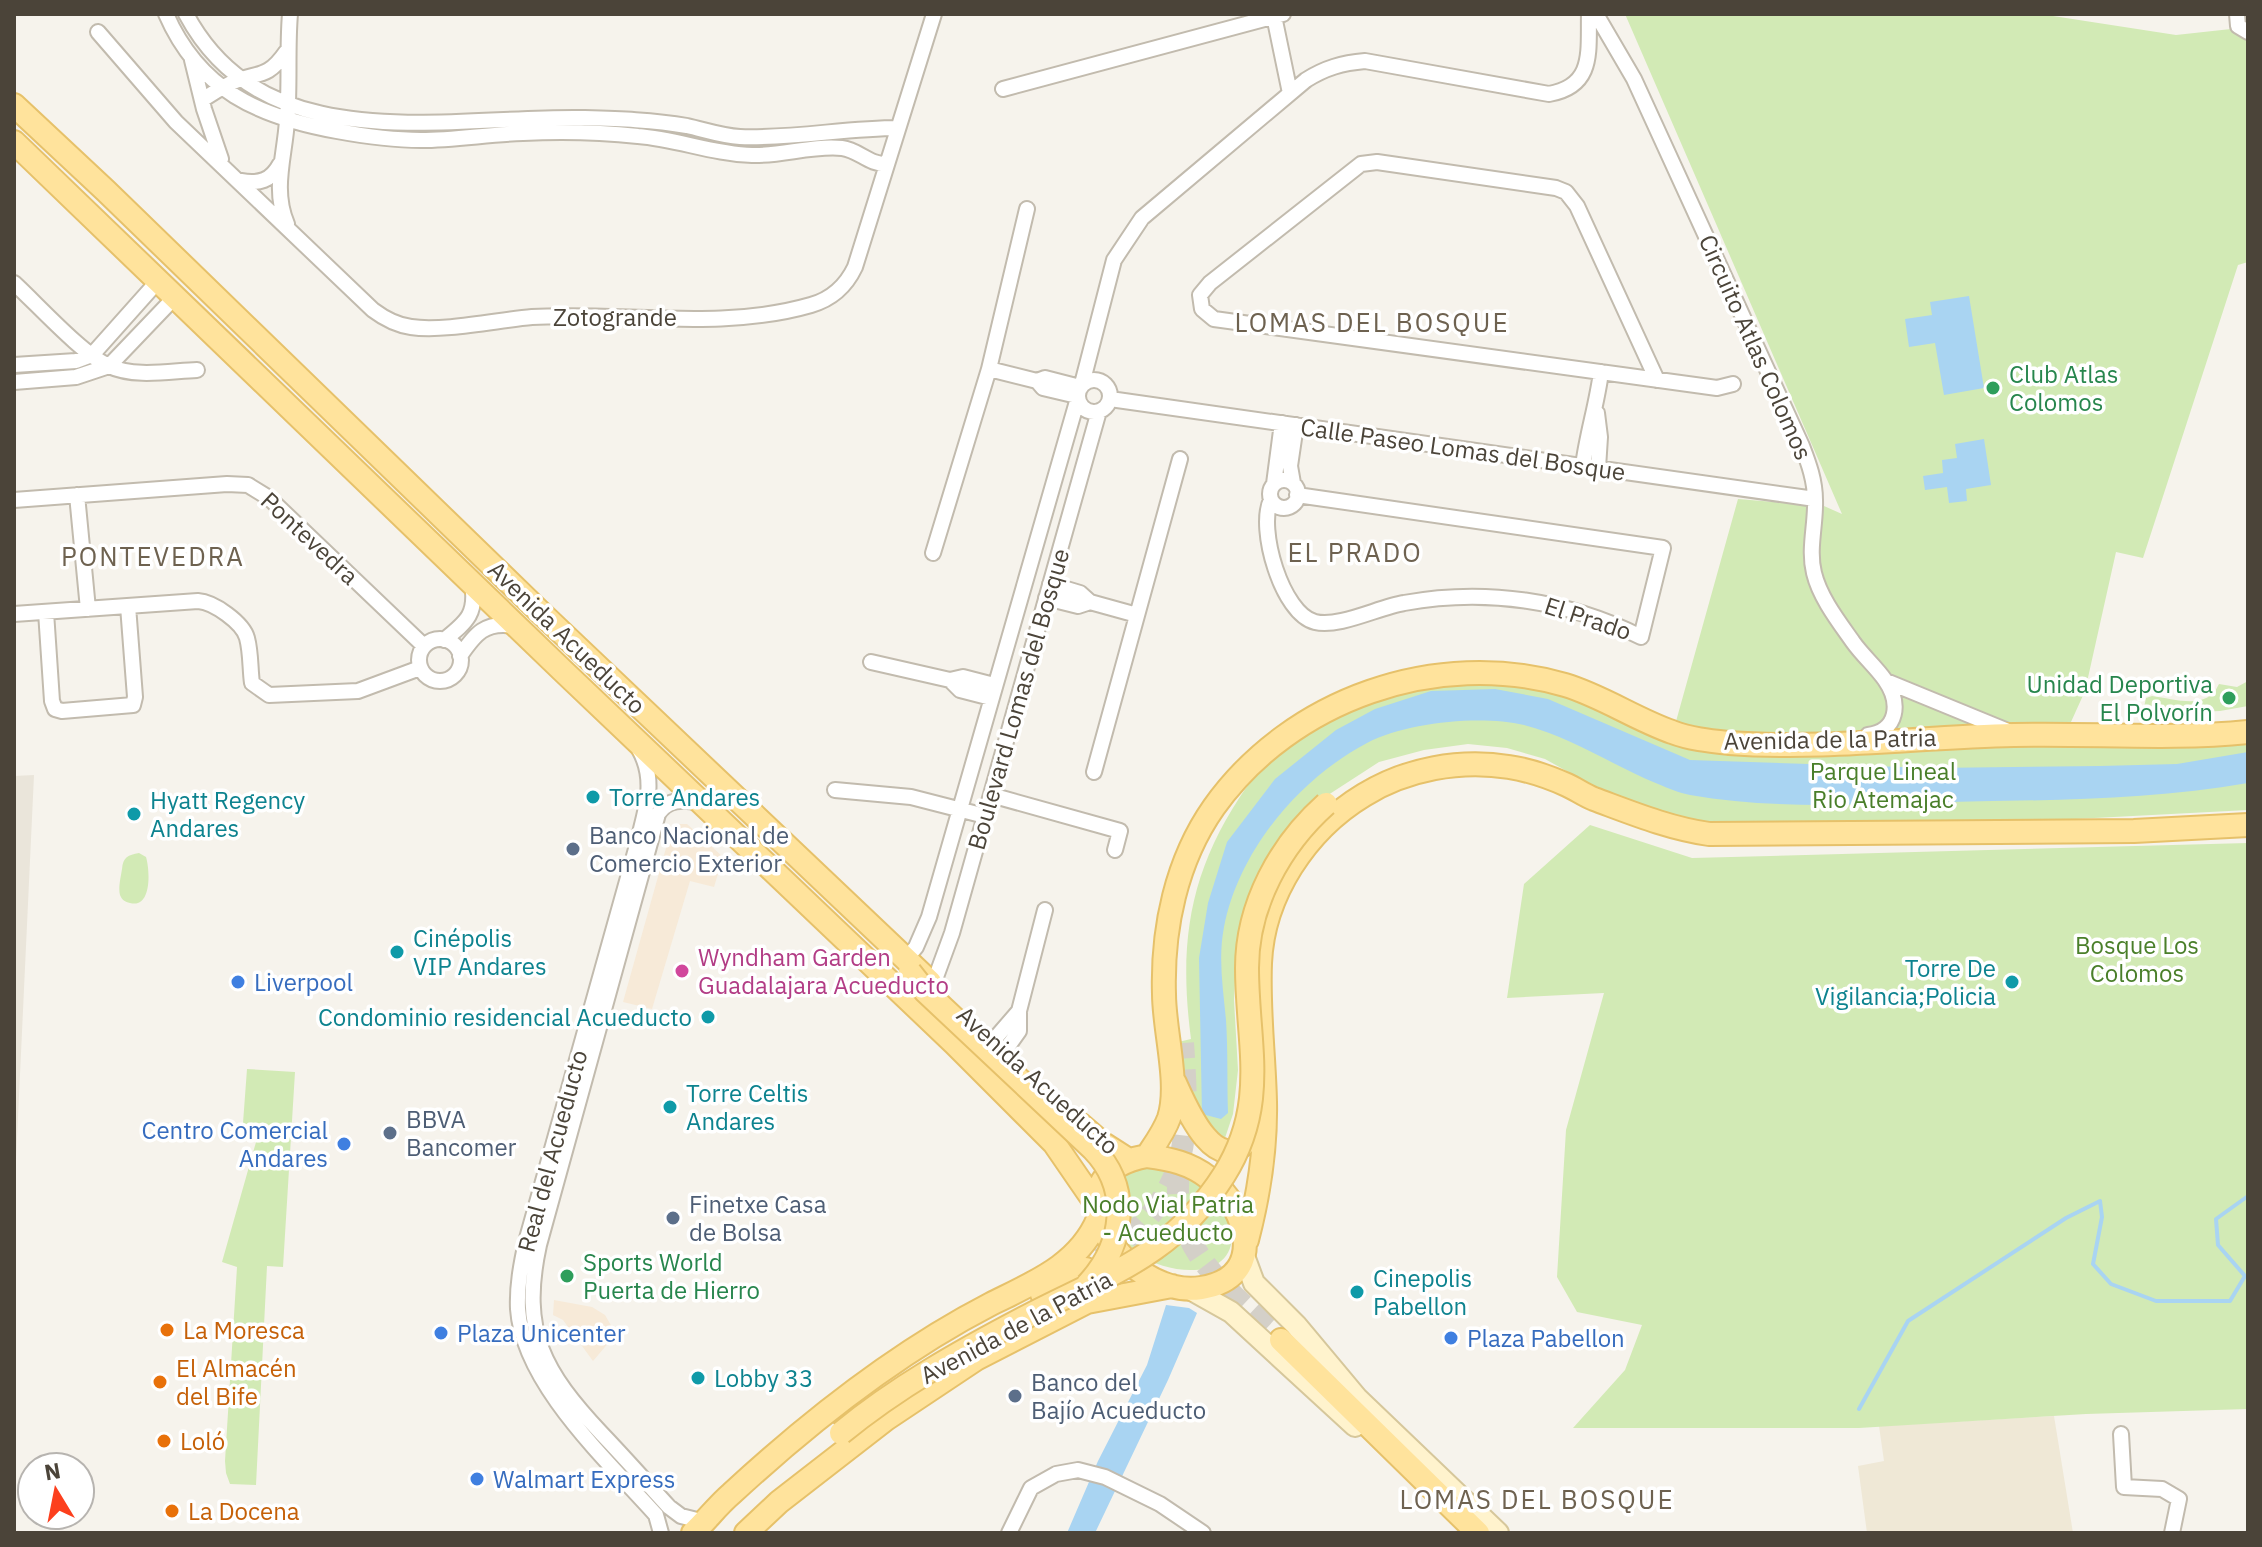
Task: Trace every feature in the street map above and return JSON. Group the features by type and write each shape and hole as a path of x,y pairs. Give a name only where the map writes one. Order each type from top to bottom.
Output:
{"main road":[{"name":"Avenida Acueducto","path":"14,105 905,961 1089,1133 1137,1158"},
{"name":"Avenida Acueducto","path":"14,142 1054,1143 1097,1211"},
{"name":"Avenida de la Patria","path":"1137,1158 1170,1116 1171,1075 1163,972 1170,914 1191,847 1213,809 1241,772 1291,731 1339,703 1419,679 1475,673 1535,677 1569,686 1673,733 1704,741 1802,743 2018,735 2198,737 2248,732"},
{"name":"Avenida de la Patria","path":"1183,1043 1178,966 1182,930 1200,866 1230,809 1291,731"},
{"name":"Avenida de la Patria","path":"746,1533 779,1502 875,1427 980,1357 1084,1297 1177,1232 1203,1204 1228,1168 1244,1129 1252,1092 1254,1053 1247,971 1256,913 1282,854 1302,827 1326,804 1358,782 1388,768 1421,758 1488,753 1544,766 1595,792 1611,804"},
{"name":"Avenida de la Patria","path":"1245,1248 1263,1165 1265,1102 1260,962 1265,926 1277,894 1309,841 1349,804 1397,779 1424,770 1480,764 1540,775 1649,821 1679,829 1736,835 2134,831 2248,825"},
{"path":"905,961 925,991 1093,1149 1109,1169 1119,1207 1116,1238 1084,1297"},
{"path":"1171,1075 1200,1134 1219,1147 1234,1149 1242,1147 1252,1131 1262,1060"},
{"path":"1465,1533 1369,1439 1231,1312 1181,1288 1157,1281 1127,1262 1107,1238 1097,1211 1103,1182 1111,1171 1137,1158 1185,1164 1219,1186 1237,1210 1254,1283 1296,1325 1357,1398 1498,1533"},
{"name":"Avenida de la Patria","path":"699,1527 732,1505 880,1389 1077,1265 1097,1211"},
{"path":"1181,1288 1219,1283 1231,1274 1245,1248"},
{"path":"1077,1265 1086,1259 1100,1270 1102,1286 1097,1296 1084,1297"},
{"name":"Avenida de la Patria","path":"779,1502 841,1433 884,1401 954,1357 1028,1316 1084,1297 1181,1288"},
{"path":"1281,1340 1478,1533"}],"street":[{"path":"166,14 191,58 223,163"},
{"path":"186,14 210,49 242,80 262,94 325,114 382,122 440,124 499,119 599,119 686,126 738,137 898,128"},
{"path":"289,228 283,215 279,190 287,120 286,52 290,14"},
{"name":"Zotogrande","path":"98,32 176,122 223,163 385,319 413,328 532,317 728,317 813,305 833,295 848,281 855,267 934,14"},
{"name":"Boulevard Lomas del Bosque","path":"905,961 916,947 929,917 1114,260 1127,237 1142,218 1323,69 1365,61 1549,94 1565,91 1577,83 1587,61 1589,14"},
{"path":"1003,89 1279,15 1285,56 1283,64 1294,90"},
{"name":"Circuito Atlas Colomos","path":"1603,16 1802,446 1814,478 1812,559 1817,584 1855,644 1886,681 1896,711 1893,721 1879,734 1802,743"},
{"path":"176,122 193,120 203,104 222,88 271,69 286,52"},
{"path":"191,58 240,102 307,126 395,139 602,133 766,155 841,148 872,162 887,164"},
{"path":"714,150 720,134"},
{"path":"1657,380 1577,206 1566,192 1556,188 1377,162 1361,164 1210,283 1200,295 1202,309 1214,319 1657,380 1717,388 1733,384"},
{"path":"241,181 259,183 268,179 276,173 280,163"},
{"path":"933,553 989,369 1027,209"},
{"path":"14,365 76,361 92,355 158,281"},
{"path":"14,283 92,355 109,366 133,372 197,370"},
{"path":"14,382 76,377 109,366 175,297"},
{"path":"129,313 147,329"},
{"path":"989,369 1037,381 1045,378 1079,391"},
{"path":"1591,467 1600,437 1596,409 1601,372"},
{"path":"1094,379 1102,381 1110,391 1110,399 1106,407 1099,411 1084,409 1079,391 1094,379"},
{"name":"Calle Paseo Lomas del Bosque","path":"1110,399 1815,499"},
{"name":"Boulevard Lomas del Bosque","path":"933,985 947,950 1099,411"},
{"path":"1289,424 1290,466 1295,489 1293,504 1286,507 1276,505 1271,500 1270,491 1289,424"},
{"path":"1094,772 1180,459"},
{"path":"1274,484 1283,480 1295,489"},
{"name":"Pontevedra","path":"14,500 248,485 269,498 424,646"},
{"name":"El Prado","path":"1271,500 1268,517 1272,555 1284,590 1297,613 1305,619 1323,624 1400,603 1428,599 1512,598 1559,606 1614,623 1641,637 1663,548 1295,489"},
{"path":"77,495 88,609"},
{"path":"444,640 471,615 475,606 472,582"},
{"path":"1048,591 1078,606 1090,602 1137,615"},
{"path":"14,614 198,601 218,607 247,635 252,683 269,695 358,691 420,668"},
{"path":"46,612 52,701 55,709 62,711 133,705 135,697 128,606"},
{"path":"460,656 457,649 437,639 424,646 419,656 420,668 430,679 445,680 457,671 460,656 470,642 487,628 501,624 518,627"},
{"path":"871,662 950,680 963,677 992,691"},
{"name":"Circuito Atlas Colomos","path":"1886,681 2018,735"},
{"name":"Real del Acueducto","path":"631,735 649,772 650,785 636,849 526,1242 518,1284 518,1312 530,1356 551,1395 656,1515 661,1533"},
{"path":"835,790 911,797 985,816"},
{"path":"991,795 1120,831 1115,850"},
{"name":"Real del Acueducto","path":"699,1527 669,1507 570,1400 553,1376 542,1351 533,1311 532,1285 543,1231 658,814 670,803 691,801 704,804"},
{"path":"998,1046 1019,1031 1019,1011 1045,910"},
{"path":"2121,1434 2124,1487 2162,1489 2179,1499 2172,1533"},
{"path":"1009,1533 1031,1488 1056,1474 1078,1470 1105,1477 1128,1488 1179,1514 1203,1533"},
{"path":"1177,1533 1179,1514"}],"shaded area":[{"path":"34,775 14,1203 14,776"},
{"path":"677,824 687,824 723,857 714,887 690,881 652,1009 623,1002 671,830"},
{"path":"554,1300 592,1307 605,1315 616,1334 593,1361 563,1320 553,1315"},
{"path":"2054,1416 2073,1533 1867,1533 1858,1466 1884,1461 1879,1426"}],"green space":[{"name":"Club Atlas Colomos","path":"1625,14 2040,14 2176,35 2231,29 2247,37 2248,262 2238,265 2143,558 2116,552 2085,691 2066,733 1744,735 1675,725 1738,499 1824,506 1842,514"},
{"name":"Parque Lineal Rio Atemajac","path":"1419,680 1562,687 1684,741 2248,735 2248,810 1998,823 1708,827 1608,794 1545,759 1507,748 1468,744 1424,750 1379,762 1308,808 1279,843 1253,886 1237,943 1234,1000 1238,1070 1233,1114 1225,1138 1206,1129 1180,1080 1174,1043 1191,1039 1186,969 1188,937 1201,876 1213,846 1228,816 1257,772 1290,733"},
{"name":"Unidad Deportiva El Polvorín","path":"2248,681 2248,706 2220,711 2152,714 2144,707 2146,698 2152,696 2181,701 2199,700 2207,698 2219,684 2237,687"},
{"name":"Bosque Los Colomos","path":"1590,825 1692,858 2248,843 2248,1409 2086,1414 1859,1428 1573,1428 1625,1370 1642,1325 1577,1312 1557,1277 1566,1130 1604,993 1507,998 1524,884"},
{"path":"139,853 146,857 148,887 142,900 130,903 120,895 119,886 127,857"},
{"path":"247,1069 295,1072 283,1267 267,1266 256,1485 230,1484 225,1461 237,1267 222,1262 260,1128 243,1123"},
{"name":"Nodo Vial Patria - Acueducto","path":"1137,1165 1164,1167 1178,1172 1200,1185 1219,1204 1231,1225 1232,1237 1228,1252 1220,1262 1209,1268 1180,1269 1151,1261 1130,1246 1115,1228 1117,1177"}],"water":[{"path":"1969,296 1984,388 1944,395 1935,343 1909,347 1905,319 1932,315 1930,302"},
{"path":"1984,439 1991,485 1966,489 1967,501 1949,503 1947,487 1925,490 1923,476 1943,473 1942,460 1957,458 1955,444"},
{"path":"1495,689 1548,699 1690,760 1932,768 2100,766 2177,764 2248,752 2248,783 2174,793 2099,798 1852,805 1754,803 1678,792 1576,744 1524,725 1487,721 1444,722 1383,736 1342,758 1296,797 1258,844 1243,871 1232,898 1221,950 1227,1031 1228,1113 1221,1119 1202,1114 1199,958 1208,903 1227,842 1275,779 1336,730 1375,709 1431,691"},
{"path":"1166,1305 1189,1308 1197,1313 1095,1533 1067,1533 1098,1461 1147,1365"}],"waterway":[{"path":"1859,1409 1908,1321 2066,1218 2100,1201 2102,1217 2093,1264 2111,1284 2156,1301 2230,1301 2245,1276 2218,1245 2216,1219 2248,1196"}],"tunnel":[{"path":"1101,1259 1152,1212 1168,1189 1178,1165 1186,1110 1183,1043"},
{"path":"1179,1172 1179,1200 1184,1224 1194,1247 1225,1286 1281,1340"}],"place":[{"name":"Club Atlas Colomos","path":"1993,388"},
{"name":"Unidad Deportiva El Polvorín","path":"2229,698"},
{"name":"Torre Andares","path":"593,797"},
{"name":"Hyatt Regency Andares","path":"134,814"},
{"name":"Banco Nacional de Comercio Exterior","path":"573,849"},
{"name":"Cinépolis VIP Andares","path":"397,952"},
{"name":"Wyndham Garden Guadalajara Acueducto","path":"682,971"},
{"name":"Liverpool","path":"238,982"},
{"name":"Torre De Vigilancia;Policia","path":"2012,982"},
{"name":"Condominio residencial Acueducto","path":"708,1017"},
{"name":"Torre Celtis Andares","path":"670,1107"},
{"name":"BBVA Bancomer","path":"390,1133"},
{"name":"Centro Comercial Andares","path":"344,1144"},
{"name":"Finetxe Casa de Bolsa","path":"673,1218"},
{"name":"Sports World Puerta de Hierro","path":"567,1276"},
{"name":"Cinepolis Pabellon","path":"1357,1292"},
{"name":"La Moresca","path":"167,1330"},
{"name":"Plaza Unicenter","path":"441,1333"},
{"name":"Plaza Pabellon","path":"1451,1338"},
{"name":"Lobby 33","path":"698,1378"},
{"name":"El Almacén del Bife","path":"160,1382"},
{"name":"Banco del Bajío Acueducto","path":"1015,1396"},
{"name":"Loló","path":"164,1441"},
{"name":"Walmart Express","path":"477,1479"},
{"name":"La Docena","path":"172,1511"}],"district":[{"name":"LOMAS DEL BOSQUE","path":"1372,322"},
{"name":"EL PRADO","path":"1355,552"},
{"name":"PONTEVEDRA","path":"153,556"},
{"name":"LOMAS DEL BOSQUE","path":"1537,1499"}]}
